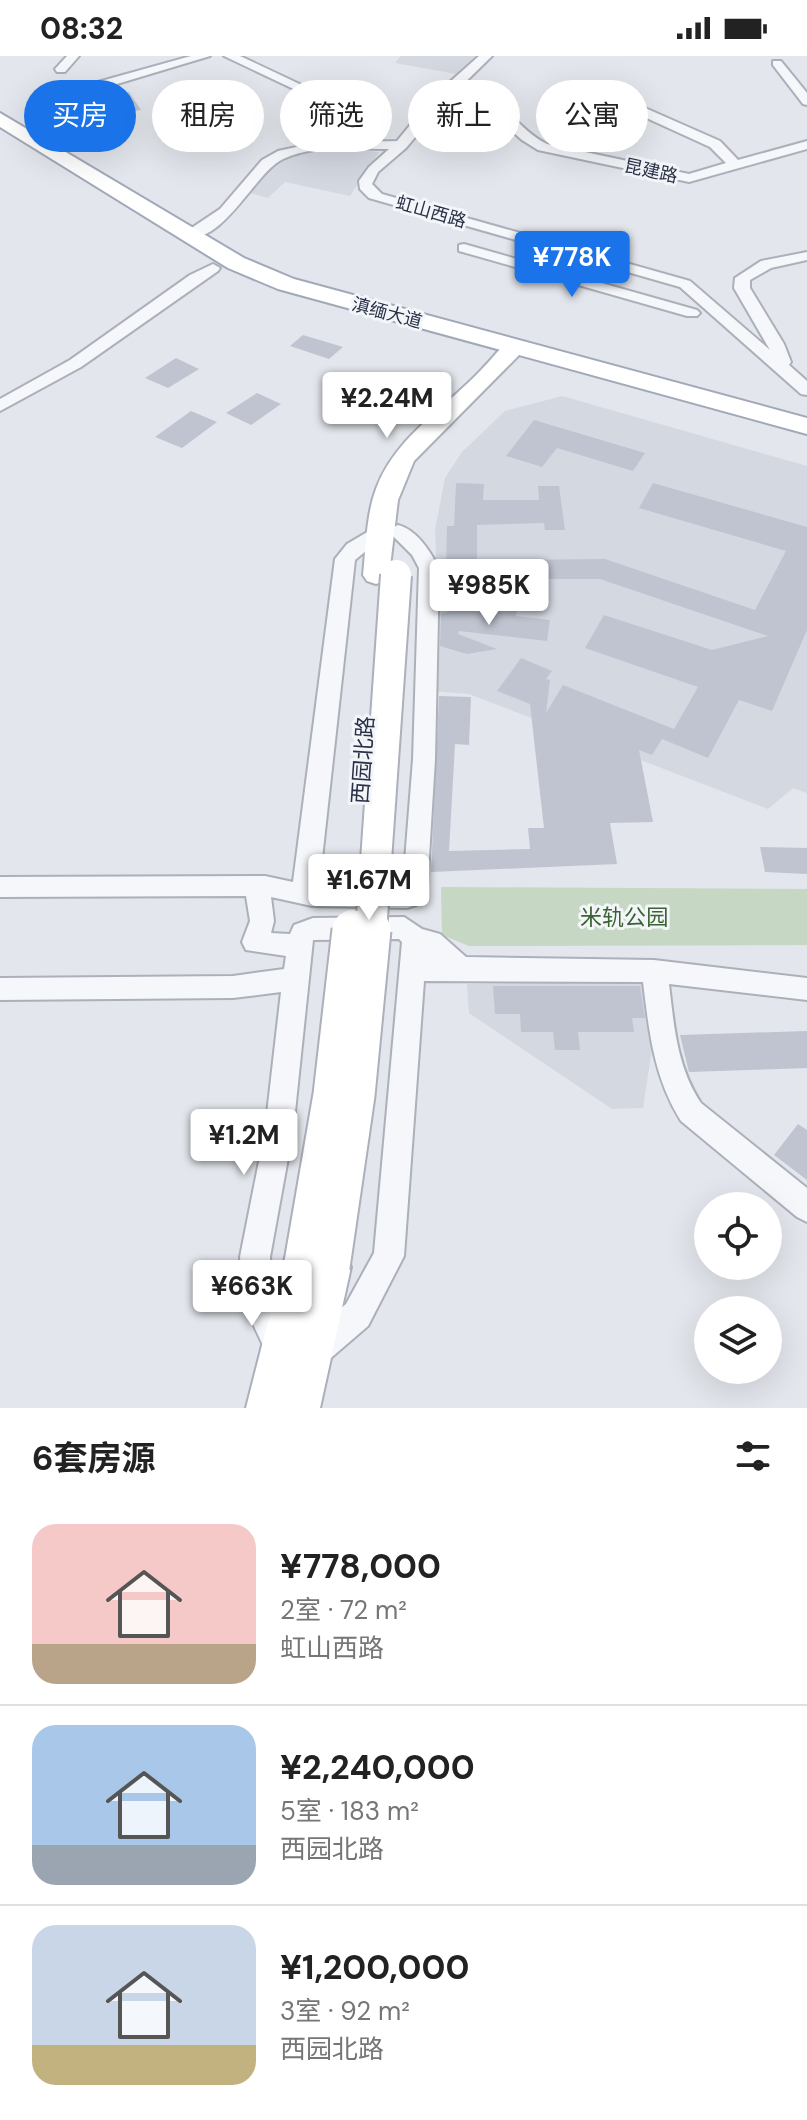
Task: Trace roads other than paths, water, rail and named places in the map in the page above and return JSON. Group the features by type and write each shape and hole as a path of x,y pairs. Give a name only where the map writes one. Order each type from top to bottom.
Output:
{"main road":[{"name":"滇缅大道","path":"0,119 236,263 286,284 807,441"},
{"name":"滇缅大道","path":"0,136 213,268 260,292 320,311 807,426"},
{"name":"西园北路","path":"268,1408 295,1352 317,1265 343,1193 365,1017 390,531 422,459 432,445 493,391 516,355"},
{"name":"西园北路","path":"295,1352 298,1408"}],"street":[{"path":"61,69 73,56"},
{"path":"119,80 204,56"},
{"path":"230,56 284,80"},
{"name":"虹山西路","path":"459,80 486,56"},
{"path":"777,63 807,101"},
{"path":"648,113 704,138 724,150 735,165"},
{"name":"昆建路","path":"520,131 532,143 543,147 671,177 689,178 807,145"},
{"name":"虹山西路","path":"408,136 368,177 368,192 685,284 807,390"},
{"path":"188,235 218,218 243,194 262,167 284,154 319,148 401,145"},
{"path":"547,273 559,261 551,251 552,246"},
{"path":"464,248 692,313"},
{"path":"787,371 776,344 742,288 743,278 766,264 807,256"},
{"path":"0,406 92,351 213,268"},
{"path":"0,887 257,886 312,896 407,898 415,890 424,759 429,568 420,551 390,531 354,548 345,559 305,883 312,896"},
{"path":"257,886 262,921 255,942 299,946"},
{"path":"415,938 389,1256 357,1315 295,1352 260,1307 255,1257 279,1131 293,979 303,933 313,929 404,928 415,938 431,942 448,954 459,968"},
{"path":"412,970 654,971 807,989"},
{"path":"654,971 670,1071 679,1096 691,1112 807,1207"},
{"path":"0,989 233,987 293,979"}],"park label":[{"name":"米轨公园","path":"624,917"}]}
